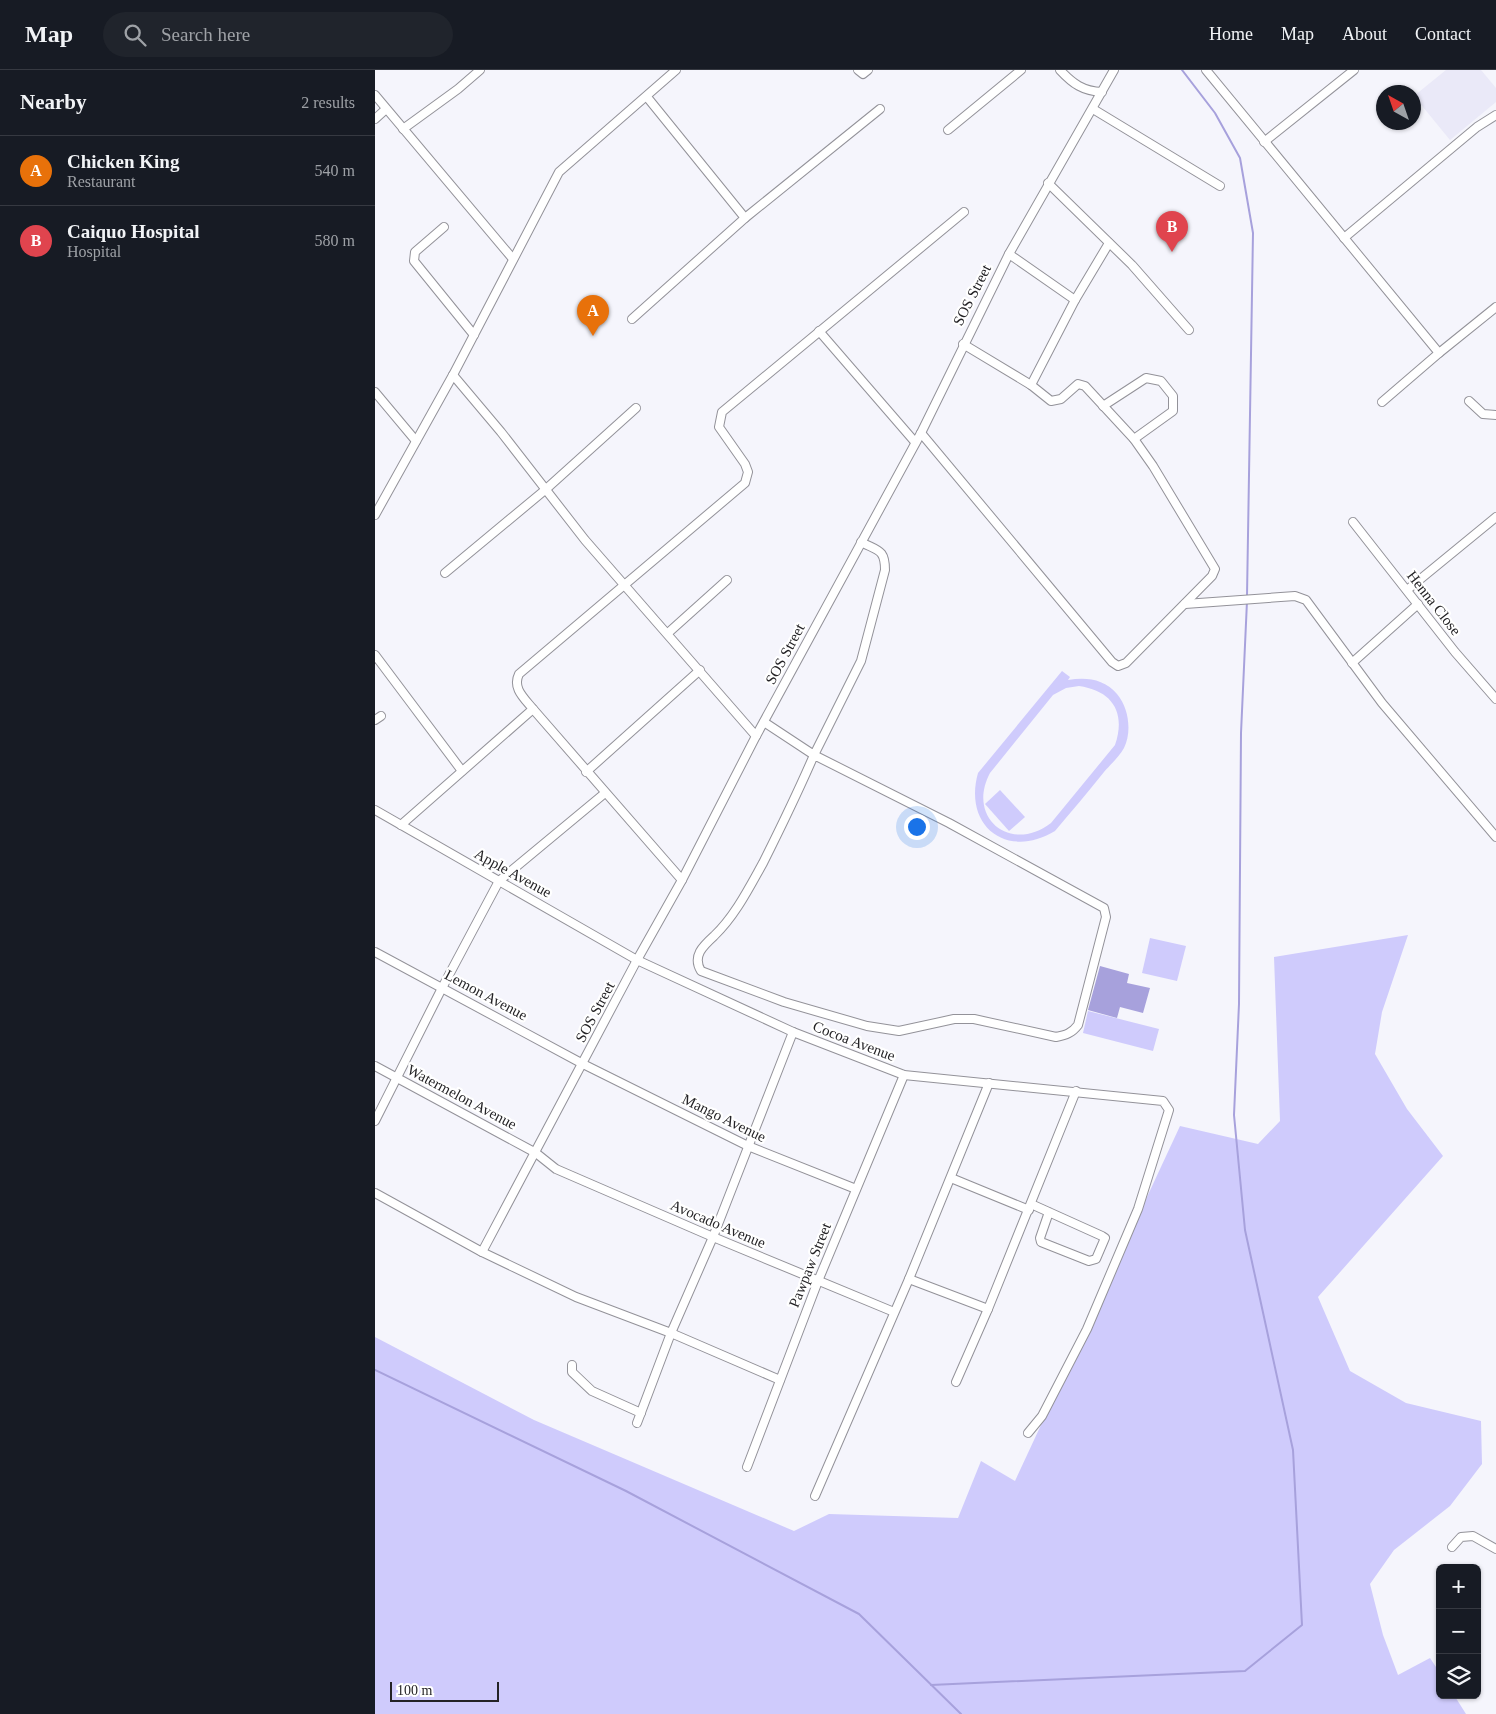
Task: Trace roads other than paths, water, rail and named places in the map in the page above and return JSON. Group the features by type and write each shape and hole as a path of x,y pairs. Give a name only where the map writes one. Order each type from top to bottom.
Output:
{"street":[{"path":"403,130 459,89 480,70"},
{"path":"375,515 453,375 559,172 676,70"},
{"path":"858,70 863,74 868,70"},
{"path":"948,130 1021,70"},
{"path":"1060,70 1076,86 1088,91 1103,92"},
{"name":"SOS Street","path":"482,1252 537,1153 637,960 682,880 756,736 921,433 963,344 1009,254 1047,183 1093,109 1114,70"},
{"path":"1206,70 1439,354"},
{"path":"1264,142 1355,70"},
{"path":"375,95 513,259"},
{"path":"647,97 745,218"},
{"path":"375,119 387,109"},
{"path":"632,318 745,218 880,109"},
{"path":"1093,109 1220,186"},
{"path":"1344,238 1477,127 1496,115"},
{"path":"1047,183 1132,265 1189,330"},
{"path":"682,880 533,709 517,688 516,681 519,674 745,483 748,472 745,464 719,427 719,418 722,412 963,212"},
{"path":"444,227 415,252 414,261 474,335"},
{"path":"1031,385 1075,300 1109,243"},
{"path":"1009,254 1075,300"},
{"path":"1382,402 1496,307"},
{"path":"819,331 915,442"},
{"path":"921,433 1112,662 1118,666 1126,662 1212,576 1215,566 1164,482 1134,439 1082,385 1078,384 1056,402 1051,401 1031,385 963,344"},
{"path":"453,375 625,586 756,736"},
{"path":"1103,406 1146,378 1161,381 1173,396 1173,411 1134,439"},
{"path":"375,392 416,441"},
{"path":"1469,401 1483,414 1496,414"},
{"path":"445,573 545,490 636,408"},
{"path":"1407,590 1496,516"},
{"name":"Henna Close","path":"1353,522 1455,652 1496,699"},
{"path":"764,722 814,755 949,823 1104,908 1105,917 1078,1025 1074,1030 1068,1035 1056,1037 974,1018 954,1019 899,1031 867,1026 784,1002 701,971 697,964 698,954 728,921 738,906 789,813 814,755 861,661 885,570 885,556 883,553 861,542"},
{"path":"668,633 727,580"},
{"path":"1185,604 1301,597 1309,603 1382,703 1496,837"},
{"path":"1352,662 1418,604"},
{"path":"375,655 462,771"},
{"path":"586,772 700,670"},
{"path":"401,825 533,709"},
{"path":"375,1121 442,988 499,881 605,793"},
{"name":"Apple Avenue","path":"375,810 637,960"},
{"name":"Lemon Avenue","path":"375,952 583,1064"},
{"name":"Cocoa Avenue","path":"637,960 793,1032 904,1075 1163,1101 1169,1110 1138,1209 1087,1329 1042,1416 1028,1433"},
{"path":"637,1423 671,1333 713,1238 793,1032"},
{"name":"Mango Avenue","path":"583,1064 748,1146 856,1189"},
{"name":"Watermelon Avenue","path":"375,1066 537,1153"},
{"name":"Pawpaw Street","path":"747,1467 817,1281 904,1075"},
{"path":"815,1496 909,1278 989,1083"},
{"path":"956,1382 989,1308 1076,1091"},
{"name":"Avocado Avenue","path":"537,1153 556,1169 713,1238 894,1312"},
{"path":"951,1178 1030,1207 1049,1212 1102,1236 1105,1238 1096,1259 1089,1261 1041,1242 1040,1238 1049,1212"},
{"path":"375,1193 482,1252 576,1297 671,1333 780,1380"},
{"path":"909,1278 989,1308"},
{"path":"572,1365 572,1372 592,1391 641,1413"},
{"path":"1452,1547 1461,1537 1473,1536 1496,1549"}],"waterway":[{"path":"1182,70 1215,113 1240,158 1253,233 1247,596"},
{"path":"931,1685 1245,1671 1302,1625 1293,1450 1245,1230 1234,1115 1239,1004 1241,733 1247,601"},
{"path":"375,1370 626,1491 859,1614 961,1714"}],"place":[{"name":"Caiquo Hospital","path":"1172,252"},
{"name":"Chicken King","path":"593,336"}]}
